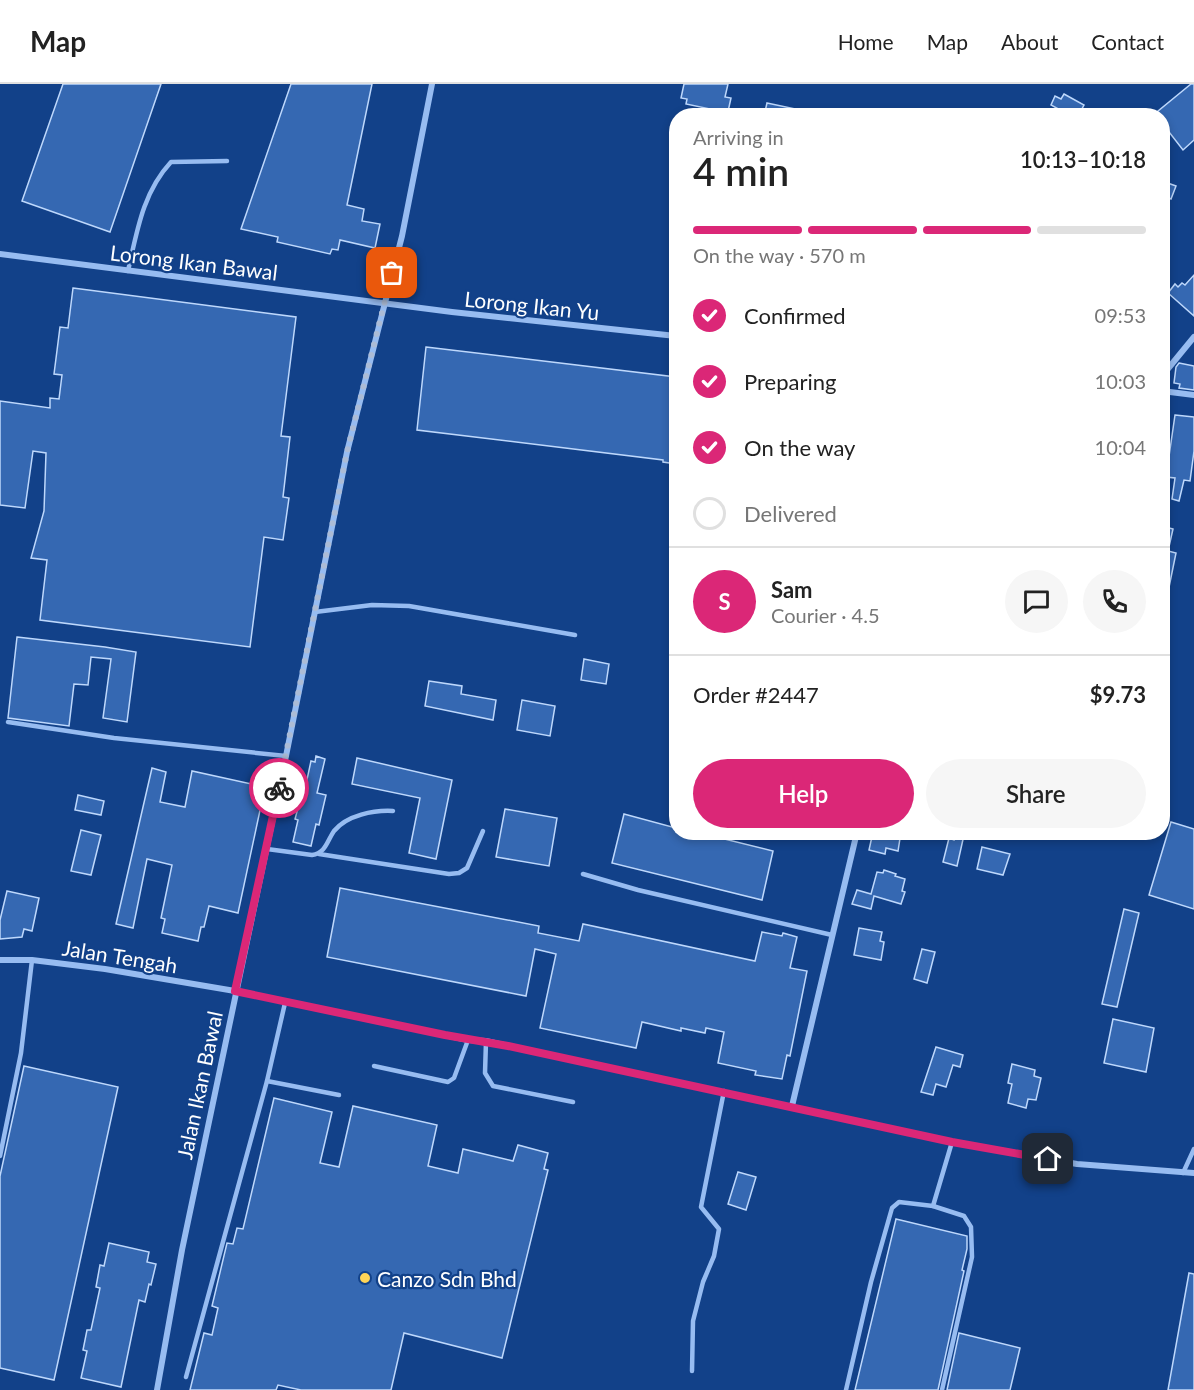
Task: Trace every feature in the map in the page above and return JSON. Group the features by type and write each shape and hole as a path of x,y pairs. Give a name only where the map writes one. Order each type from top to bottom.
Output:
{"street":[{"name":"Jalan Ikan Bawal","path":"158,1390 182,1250 235,991 267,849 347,452 402,236 432,84"},
{"name":"Lorong Ikan Bawal","path":"0,254 384,302"},
{"name":"Lorong Ikan Yu","path":"384,302 551,324 669,335"},
{"path":"1170,366 1194,337"},
{"path":"1170,392 1194,395"},
{"path":"792,1106 855,840"},
{"name":"Jalan Tengah","path":"0,960 32,960 105,969 235,991 724,1091 952,1142 1077,1164 1194,1173"}],"lane":[{"path":"128,271 147,197 171,162 227,161"},
{"path":"315,612 372,605 409,606 575,635"},
{"path":"8,722 114,738 286,756"},
{"path":"319,854 324,850 335,829 341,824 369,813 393,811"},
{"path":"267,849 319,854 449,874 459,873 467,868 483,831"},
{"path":"583,874 638,890 832,935"},
{"path":"0,1156 21,1053 32,960"},
{"path":"186,1377 267,1081 285,1003"},
{"path":"374,1066 448,1082 454,1078 468,1040"},
{"path":"486,1041 485,1073 493,1086 573,1102"},
{"path":"267,1081 339,1095"},
{"path":"692,1371 693,1321 703,1282 714,1256 719,1229 701,1207 724,1091"},
{"path":"933,1206 952,1142"},
{"path":"1183,1173 1194,1149"},
{"path":"846,1390 871,1282 892,1208 899,1202 933,1206 964,1216 971,1227 972,1257 942,1390"}],"building":[{"path":"63,84 161,84 110,232 22,201"},
{"path":"291,84 372,84 347,205 364,209 362,221 380,224 375,248 340,240 338,250 332,249 330,254 277,242 278,237 241,229"},
{"path":"684,84 728,84 725,97 731,98 729,108 705,108 686,104 687,99 681,98"},
{"path":"1194,84 1194,140 1183,150 1170,133 1170,108 1162,108"},
{"path":"1064,94 1084,105 1082,108 1056,108 1051,105 1055,96 1061,99"},
{"path":"767,103 791,108 766,108"},
{"path":"1170,184 1176,186 1170,199"},
{"path":"1194,275 1194,316 1170,295 1170,290 1175,284 1178,287 1182,283 1185,285"},
{"path":"73,288 296,317 281,436 290,437 283,497 289,498 283,540 264,537 250,647 40,620 47,560 31,558 44,511 46,453 33,451 25,508 0,505 0,401 50,408 50,398 59,399 62,375 54,374 60,327 68,328"},
{"path":"426,347 669,376 669,463 663,460 417,430"},
{"path":"1179,363 1194,366 1194,390 1179,388 1180,384 1174,383 1176,367"},
{"path":"1175,415 1194,417 1194,451 1190,481 1184,480 1179,501 1172,499 1175,478 1170,477 1170,449"},
{"path":"1170,552 1176,553 1170,582"},
{"path":"17,637 136,652 127,722 103,718 111,659 91,657 88,685 74,684 69,726 8,718"},
{"path":"584,659 609,664 606,684 581,680"},
{"path":"429,681 462,686 461,694 496,700 493,720 425,706"},
{"path":"522,700 555,706 550,736 517,730"},
{"path":"316,756 325,759 317,793 326,795 311,846 293,842 298,820 295,819 301,797 303,798 311,761 315,762"},
{"path":"357,758 452,780 436,859 409,853 420,798 352,784"},
{"path":"152,768 166,772 160,802 185,807 192,771 265,787 238,913 209,906 198,941 162,933 165,919 161,918 172,865 147,859 133,928 116,924"},
{"path":"78,795 104,801 101,815 75,810"},
{"path":"505,809 557,818 549,866 496,857"},
{"path":"624,814 669,826 669,840 728,840 773,851 762,900 612,863"},
{"path":"1171,822 1194,829 1194,909 1149,895 1166,840 1170,840"},
{"path":"81,830 101,835 91,875 71,871"},
{"path":"871,840 900,840 898,851 886,848 885,854 869,850"},
{"path":"948,840 963,840 957,866 943,862"},
{"path":"982,847 1010,854 1003,875 977,869"},
{"path":"884,870 905,879 902,891 905,892 901,904 874,896 871,909 852,904 857,890 871,894 877,872 883,873"},
{"path":"340,888 539,926 538,933 579,941 583,924 755,961 762,932 782,936 783,933 797,937 790,968 807,971 790,1056 787,1055 782,1079 755,1075 756,1071 718,1063 724,1032 706,1028 705,1033 681,1028 681,1031 642,1022 636,1048 540,1028 556,954 535,949 526,996 327,957"},
{"path":"7,891 39,898 32,931 24,929 22,937 0,939 0,920"},
{"path":"1124,909 1139,913 1117,1007 1102,1004"},
{"path":"859,928 882,932 880,941 884,942 881,960 854,955"},
{"path":"922,949 935,952 927,983 914,979"},
{"path":"1113,1019 1154,1028 1146,1072 1104,1063"},
{"path":"936,1047 963,1055 960,1067 953,1065 946,1087 936,1084 933,1095 921,1092"},
{"path":"1012,1064 1035,1070 1034,1076 1041,1078 1036,1100 1028,1099 1026,1108 1008,1103 1012,1084 1008,1083"},
{"path":"24,1066 118,1087 54,1380 0,1368 0,1176"},
{"path":"274,1098 332,1112 320,1163 339,1167 353,1106 437,1125 428,1166 458,1173 463,1149 513,1161 518,1145 548,1153 544,1169 548,1170 502,1358 404,1333 391,1390 301,1390 278,1385 276,1390 190,1390 204,1333 212,1335 218,1308 212,1306 227,1243 233,1244 237,1228 243,1229"},
{"path":"738,1172 756,1177 746,1210 728,1204"},
{"path":"896,1219 967,1236 967,1249 962,1270 964,1271 938,1390 855,1390"},
{"path":"109,1243 149,1252 147,1262 156,1264 145,1302 139,1300 121,1387 81,1378 87,1351 83,1350 87,1330 91,1330 100,1288 96,1287 100,1265 104,1266"},
{"path":"1189,1273 1194,1274 1194,1390 1168,1390"},
{"path":"959,1333 1020,1348 1010,1390 947,1390"}],"way so far":[{"path":"279,788 347,452 392,273"}],"place":[{"name":"Canzo Sdn Bhd","path":"365,1278"}],"route":[{"path":"279,788 235,991 468,1040 486,1041 952,1142 1048,1159"}]}
